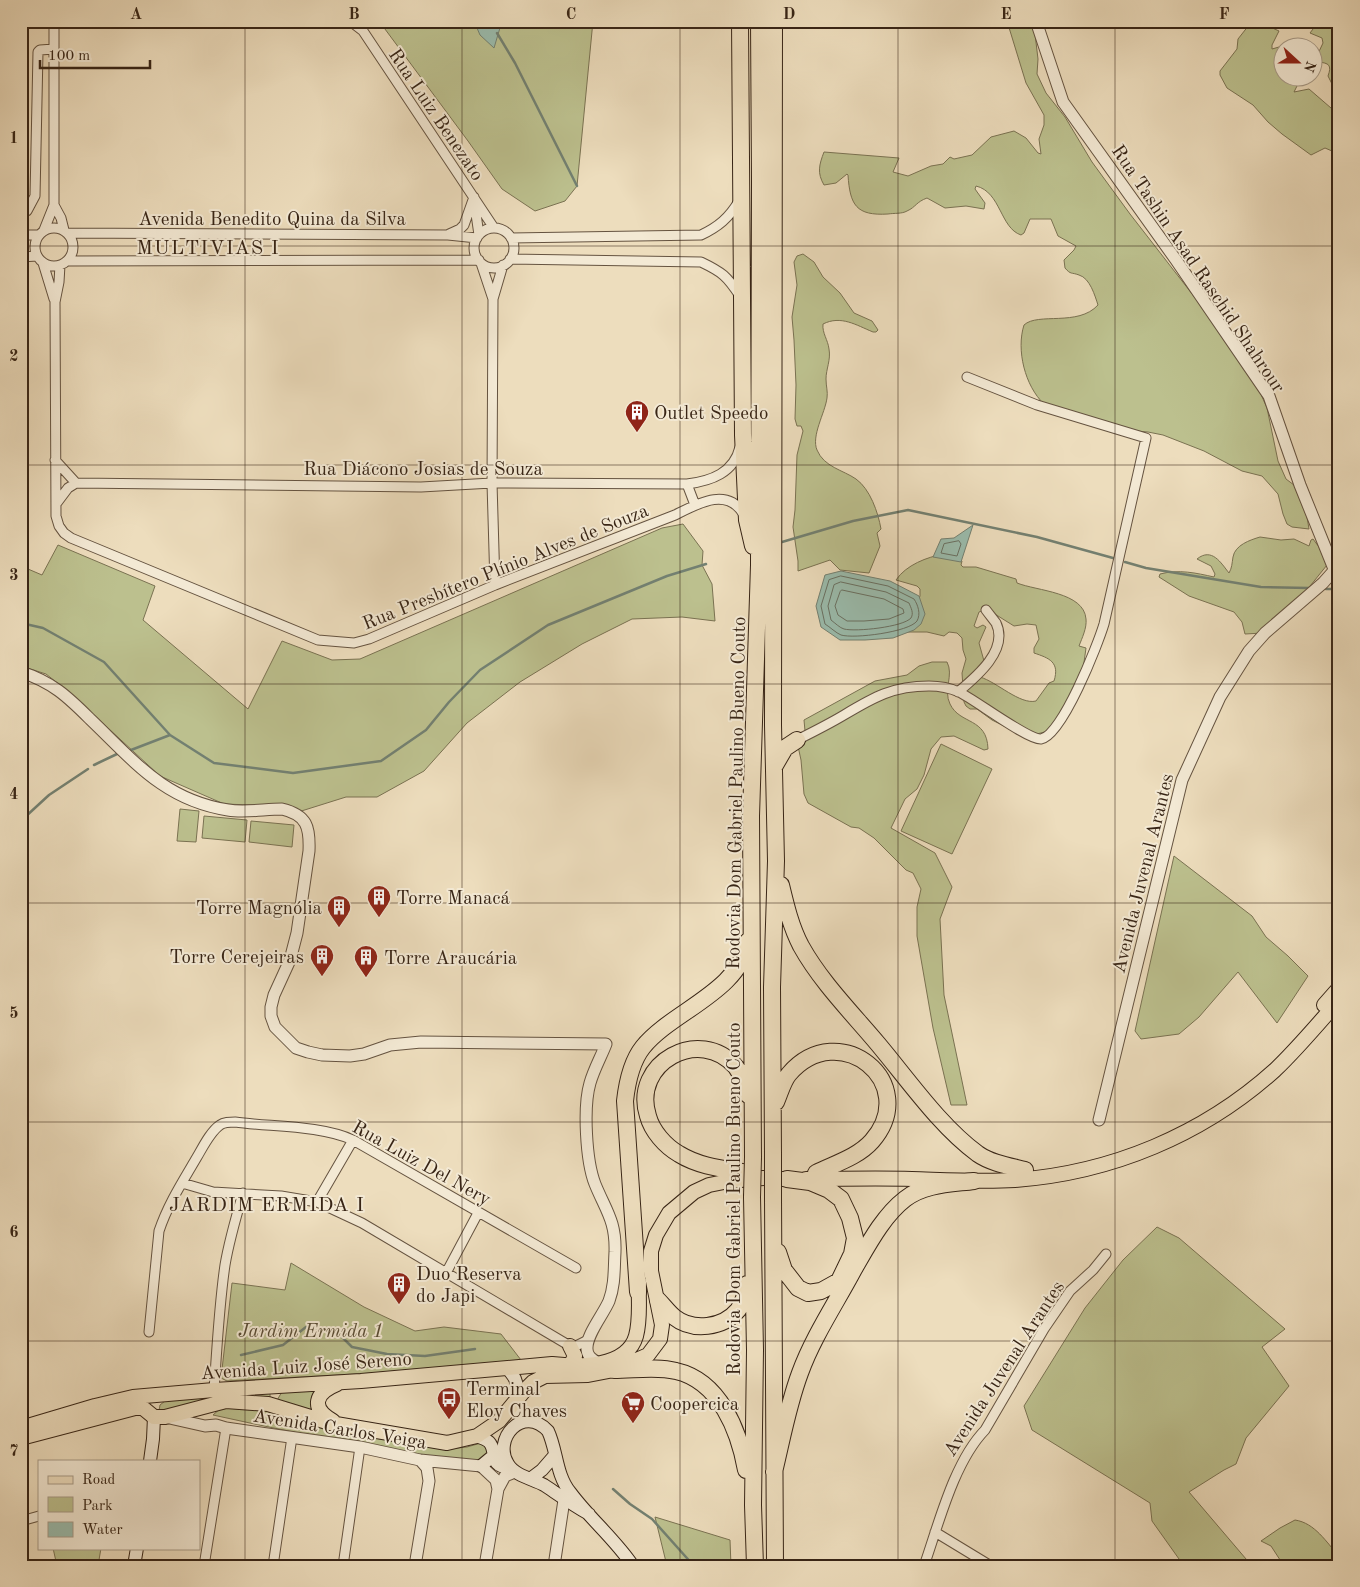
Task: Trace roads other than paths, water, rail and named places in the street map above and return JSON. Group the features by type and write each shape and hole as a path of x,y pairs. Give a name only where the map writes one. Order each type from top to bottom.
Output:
{"highway":[{"path":"740,21 743,435 747,520 759,565"},
{"name":"Rodovia Dom Gabriel Paulino Bueno Couto","path":"755,1566 753,1505 755,1350 752,1198 751,816 759,565 760,173 758,21"},
{"name":"Rodovia Dom Gabriel Paulino Bueno Couto","path":"774,21 773,726 776,862 772,987 774,1566"},
{"path":"773,726 797,740 785,748 774,767"},
{"path":"776,862 791,924 801,946 822,977 960,1139 980,1155 995,1162 1024,1170"},
{"path":"638,1292 624,1101 629,1076 642,1049 657,1032 726,981 740,962 747,945 752,912"},
{"path":"748,1174 698,1163 678,1154 660,1139 650,1124 646,1110 644,1100 647,1082 657,1066 674,1054 688,1050 708,1051 723,1057 735,1067 744,1082 752,1112"},
{"path":"773,1109 787,1076 799,1064 824,1052 835,1051 855,1055 872,1067 880,1077 885,1088 887,1105 883,1124 878,1133 872,1142 855,1155 816,1173"},
{"path":"773,1239 784,1270 798,1288 808,1293 821,1291 839,1280 852,1254 855,1238 850,1218 841,1199 829,1190 810,1182 787,1179"},
{"path":"774,1472 800,1372 853,1271 890,1212 906,1198 924,1189 974,1181"},
{"path":"658,1300 674,1318 699,1327 715,1324 731,1316 744,1301 753,1239"},
{"path":"614,1370 666,1369 688,1375 715,1396 728,1414 737,1433 753,1505"}],"main road":[{"name":"Avenida Luiz José Sereno","path":"21,1438 133,1397 345,1382 552,1364 570,1366 598,1363 618,1358 627,1352 636,1335 641,1258 645,1240 654,1222 669,1203 705,1182 722,1177 748,1174 976,1173 1024,1170 1064,1166 1131,1148 1190,1121 1236,1092 1266,1068 1339,988"},
{"name":"Avenida Luiz José Sereno","path":"21,1428 96,1412 135,1408 143,1408 159,1417 226,1401 268,1404 330,1423 447,1443 478,1436 500,1421 533,1382 545,1376 588,1375 614,1370 648,1356 660,1340 662,1325 651,1271 651,1251 656,1235 671,1210 694,1192 716,1183 763,1178 1015,1180 1075,1172 1127,1157 1166,1142 1217,1114 1265,1078 1292,1053 1339,1000"},
{"path":"570,1346 575,1356 570,1366"},
{"path":"508,1368 515,1379 517,1387 515,1403 519,1413 526,1420"},
{"path":"345,1382 324,1390 319,1396 318,1404 326,1417 345,1426"},
{"path":"268,1404 275,1398 275,1392 272,1387"},
{"path":"150,1460 159,1417 153,1405 156,1396"},
{"path":"513,1470 506,1462 504,1453 508,1434 514,1426 526,1420 542,1424 552,1439 555,1455 569,1492 623,1552 633,1566"},
{"path":"478,1436 488,1441 492,1446 493,1456 502,1466 530,1478 589,1514"},
{"path":"530,1478 542,1470 555,1455"},
{"path":"481,1466 493,1456"},
{"path":"134,1566 137,1550"}],"street":[{"path":"54,21 54,205 34,245 55,302"},
{"name":"Rua Luiz Benezato","path":"350,21 363,31 494,228"},
{"name":"Rua Tashin Asad Raschid Shahrour","path":"1036,21 1063,102 1176,260 1269,396 1300,485 1336,567"},
{"path":"27,211 35,196 38,52 40,50 54,49"},
{"path":"511,238 700,235 712,230 725,221 738,201 742,183"},
{"path":"448,235 464,225 474,197"},
{"path":"474,197 478,236 474,248 493,299 492,483 495,585"},
{"path":"54,205 73,243 73,249 63,263 55,302"},
{"path":"21,234 41,232 56,227 66,231"},
{"path":"478,236 484,230 494,228 503,230 511,238 514,246 513,253 507,262 493,299"},
{"name":"Avenida Benedito Quina da Silva","path":"66,231 478,236"},
{"path":"21,257 40,260 54,266 63,263 480,262 490,267 507,262 701,262 720,271 733,284 741,298"},
{"name":"Rua Presbítero Plínio Alves de Souza","path":"55,302 56,516 59,526 64,533 71,538 318,640 354,643 369,639 495,585 675,515 695,505 722,498 732,501 739,507 747,520"},
{"path":"797,740 878,694 912,686 942,687 958,692 1032,736 1041,739 1050,734 1079,688 1098,644 1127,527 1146,438 1037,405 967,377"},
{"name":"Rua Diácono Josias de Souza","path":"76,482 421,487 492,483 687,484 706,482 721,474 731,465 739,452 743,435"},
{"path":"55,460 76,482 68,488 56,504"},
{"path":"687,484 695,505"},
{"name":"Avenida Juvenal Arantes","path":"1099,1120 1182,780 1220,698 1249,651 1265,633 1323,583 1336,567"},
{"path":"958,692 980,674 993,656 999,634 996,624 986,610"},
{"path":"21,672 39,678 55,687 70,699 136,764 152,778 173,792 186,798 230,810 282,809 302,818 306,824 309,837 309,851 297,933 290,960 274,995 271,1008 271,1016 275,1027 296,1048 322,1055 350,1056 364,1054 390,1045 421,1042 606,1044 590,1084 586,1113 590,1166 594,1183 613,1222 615,1232 614,1276 608,1302 588,1340 587,1354 598,1363"},
{"name":"Rua Luiz Del Nery","path":"149,1332 159,1231 168,1206 214,1131 225,1123 235,1122 340,1134 576,1268"},
{"path":"317,1202 353,1140"},
{"path":"182,1183 213,1192 281,1196 317,1202 362,1223 570,1346 576,1346 588,1340"},
{"path":"214,1390 225,1265 242,1193"},
{"path":"446,1273 478,1212"},
{"name":"Avenida Juvenal Arantes","path":"924,1566 961,1463 976,1440 986,1430 1044,1330 1070,1291 1093,1270 1106,1254"},
{"path":"204,1407 209,1419 221,1427 204,1566"},
{"name":"Avenida Carlos Veiga","path":"159,1417 205,1426 360,1447 446,1464 481,1466"},
{"path":"273,1566 292,1437"},
{"path":"343,1566 360,1447"},
{"path":"415,1566 429,1480 427,1468 420,1460"},
{"path":"429,1480 439,1468 446,1464"},
{"path":"481,1466 496,1480 498,1489"},
{"path":"485,1566 498,1489 505,1476 513,1470"},
{"path":"554,1566 564,1500"},
{"path":"21,1521 38,1516"},
{"path":"935,1532 991,1566"}],"water":[{"path":"474,21 502,21 494,48 480,35"},
{"path":"973,525 961,562 933,557 941,539 954,538"},
{"path":"841,571 890,581 919,596 925,614 921,624 914,630 893,638 840,640 821,627 816,606 825,575"}],"waterway":[{"path":"497,33 515,63 577,186"},
{"path":"782,542 853,521 908,510 1037,537 1113,558"},
{"path":"1125,562 1146,568 1261,587 1309,588"},
{"path":"21,623 43,628 104,662 170,735 214,763 293,773 381,761 426,730 449,702 480,670 548,625 667,576 706,564"},
{"path":"1326,589 1339,589"},
{"path":"131,750 170,735"},
{"path":"94,765 117,754"},
{"path":"24,818 49,795 88,769"},
{"path":"241,1355 283,1345 306,1327 335,1330 352,1347 387,1354 425,1356 475,1349"},
{"path":"613,1489 630,1504 652,1519 694,1566"}],"place":[{"name":"Outlet Speedo","path":"637,433"},
{"name":"Torre Manacá","path":"379,918"},
{"name":"Torre Magnólia","path":"339,928"},
{"name":"Torre Cerejeiras","path":"322,977"},
{"name":"Torre Araucária","path":"366,978"},
{"name":"Duo Reserva do Japi","path":"399,1305"},
{"name":"Terminal Eloy Chaves","path":"449,1420"},
{"name":"Coopercica","path":"633,1424"}],"district":[{"name":"MULTIVIAS I","path":"208,247"},
{"name":"JARDIM ERMIDA I","path":"267,1204"}],"park label":[{"name":"Jardim Ermida 1","path":"311,1330"}]}
